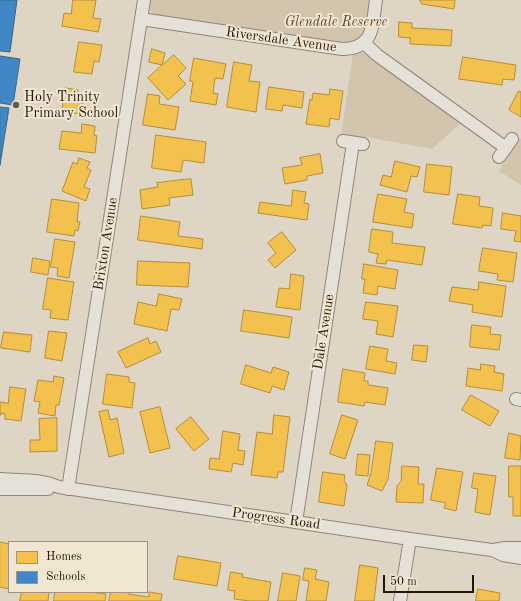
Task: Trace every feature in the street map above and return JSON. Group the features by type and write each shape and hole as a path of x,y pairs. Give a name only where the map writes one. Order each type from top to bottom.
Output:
{"street":[{"name":"Brixton Avenue","path":"64,488 144,0"},
{"path":"376,0 371,31 368,40 364,43 377,55 506,148"},
{"name":"Riversdale Avenue","path":"141,19 342,49 352,49 364,43"},
{"name":"Dale Avenue","path":"296,522 353,142"},
{"name":"Progress Road","path":"0,479 36,480 64,488 492,550 521,548"},
{"name":"Progress Road","path":"0,489 64,488"},
{"path":"400,601 410,539"},
{"name":"Progress Road","path":"492,550 503,555 521,558"}],"green space":[{"name":"Glendale Reserve","path":"149,0 371,0 367,28 362,39 351,44 154,15 150,10"},
{"path":"359,52 368,54 463,121 432,149 366,137 365,140 341,136 353,53"},
{"path":"519,138 521,139 521,185 499,171"}],"building: Homes":[{"path":"73,0 96,0 93,18 101,19 98,32 62,26 64,13 71,14"},
{"path":"420,0 455,0 454,9 422,4"},
{"path":"399,22 412,23 412,28 452,30 451,46 410,44 410,38 399,37"},
{"path":"79,42 102,45 99,62 94,61 92,74 74,72"},
{"path":"152,49 165,53 162,65 149,62"},
{"path":"174,55 186,68 178,76 186,84 168,100 148,78"},
{"path":"463,57 516,65 514,80 503,79 502,85 459,79"},
{"path":"194,58 226,64 223,79 215,78 213,93 218,94 216,105 190,101 193,82 190,81"},
{"path":"234,62 252,65 249,81 260,82 256,112 227,107"},
{"path":"269,87 304,92 302,108 283,105 282,111 266,109"},
{"path":"66,88 78,90 78,95 83,96 82,104 87,105 86,115 62,111"},
{"path":"330,89 343,91 339,120 330,118 329,127 306,124 310,99 312,100 313,93 329,95"},
{"path":"519,91 521,92 521,117 509,110"},
{"path":"148,94 160,96 159,104 179,107 175,130 143,125"},
{"path":"82,124 95,126 94,135 97,136 95,153 59,149 62,131 81,133"},
{"path":"156,135 206,142 204,163 183,160 181,172 152,168"},
{"path":"320,154 323,173 307,176 307,180 285,184 282,168 302,165 300,158"},
{"path":"79,158 90,162 87,168 91,170 84,187 90,189 86,201 62,191 73,162 77,164"},
{"path":"395,161 420,167 417,177 411,176 407,192 380,185 383,175 391,177"},
{"path":"427,164 452,167 449,195 424,192"},
{"path":"191,179 193,195 169,198 170,205 142,209 140,190 158,187 157,183"},
{"path":"293,190 306,192 304,203 309,204 307,220 258,213 260,202 291,206"},
{"path":"378,194 407,199 404,212 414,214 412,228 373,222"},
{"path":"458,194 480,197 479,206 493,208 491,226 483,225 482,228 453,224"},
{"path":"52,199 79,203 77,222 80,222 78,231 75,230 74,236 47,232"},
{"path":"503,213 521,216 521,242 514,241 516,231 501,229"},
{"path":"141,216 180,222 178,236 203,239 202,249 138,240"},
{"path":"372,229 393,232 392,243 425,247 422,265 387,260 386,264 376,263 378,254 369,252"},
{"path":"282,232 296,250 275,268 268,260 276,253 268,243"},
{"path":"55,239 75,242 69,278 57,276 58,268 51,267"},
{"path":"483,248 517,253 513,282 497,280 498,274 479,271"},
{"path":"33,258 50,261 48,275 31,272"},
{"path":"138,261 190,263 188,287 137,285"},
{"path":"364,264 398,270 395,289 378,286 377,295 363,293 365,279 362,279"},
{"path":"291,274 304,276 300,310 276,307 279,288 289,289"},
{"path":"48,278 74,282 68,320 50,318 51,310 43,309"},
{"path":"479,282 506,286 502,317 472,312 473,305 449,301 452,287 478,290"},
{"path":"159,294 182,299 179,310 171,309 167,331 134,324 138,302 156,306"},
{"path":"366,302 398,306 393,337 376,334 378,321 363,319"},
{"path":"244,310 292,317 289,338 241,331"},
{"path":"472,325 491,327 490,334 501,335 499,350 470,347"},
{"path":"49,331 67,333 62,361 45,358"},
{"path":"4,332 32,335 30,352 1,348"},
{"path":"148,338 150,344 156,341 161,352 126,368 118,352"},
{"path":"414,345 428,346 426,362 412,360"},
{"path":"370,346 388,349 386,361 397,363 395,374 366,369"},
{"path":"481,364 495,366 494,372 504,374 502,391 466,386 468,368 480,370"},
{"path":"246,365 271,373 273,367 289,372 284,390 272,386 270,393 241,384"},
{"path":"343,369 365,373 364,381 368,381 368,385 388,388 385,405 365,402 364,406 338,402"},
{"path":"107,374 129,377 129,382 135,383 132,408 103,404"},
{"path":"54,376 64,378 59,405 56,405 55,416 38,413 40,402 34,401 38,380 53,382"},
{"path":"10,387 26,389 21,421 5,419 5,414 0,413 0,402 8,403"},
{"path":"471,395 499,411 490,426 462,410"},
{"path":"160,407 170,448 150,453 140,412"},
{"path":"108,410 110,420 117,418 124,453 109,457 99,412"},
{"path":"274,415 290,417 283,472 278,472 277,478 251,475 257,432 272,434"},
{"path":"342,415 358,420 345,459 330,454"},
{"path":"191,417 209,439 194,451 176,429"},
{"path":"57,418 57,451 30,452 30,440 40,440 39,419"},
{"path":"223,431 240,434 238,450 245,451 243,465 233,463 231,472 209,469 210,458 219,459"},
{"path":"509,433 521,436 520,460 505,458"},
{"path":"376,441 393,443 388,479 382,491 367,485 371,473"},
{"path":"358,454 370,455 368,476 356,475"},
{"path":"402,466 419,467 418,484 424,484 423,503 396,502 397,486 401,481"},
{"path":"509,466 521,466 521,516 513,516 513,497 509,497"},
{"path":"437,468 463,472 456,511 444,508 446,503 431,500"},
{"path":"323,472 345,475 344,481 347,485 344,506 319,502"},
{"path":"474,473 496,476 490,515 475,512 478,489 472,488"},
{"path":"0,542 8,544 8,589 0,587"},
{"path":"178,556 221,563 217,586 174,579"},
{"path":"360,565 378,568 374,601 355,601"},
{"path":"305,568 317,570 315,579 329,582 326,601 306,601 309,581 303,580"},
{"path":"231,572 243,574 242,577 271,582 268,601 234,599 235,591 228,590"},
{"path":"283,573 300,576 296,601 278,601"},
{"path":"478,589 500,593 499,601 476,601"},
{"path":"149,592 162,594 161,601 109,601 111,593 128,593 149,597"},
{"path":"22,593 49,593 48,601 20,601"},
{"path":"55,593 106,594 105,601 54,601"}],"building: Schools":[{"path":"0,0 17,0 10,52 0,51"},
{"path":"0,56 20,59 13,105 0,103"},
{"path":"0,107 9,108 0,165"}],"place":[{"name":"Holy Trinity Primary School","path":"16,105"}]}
